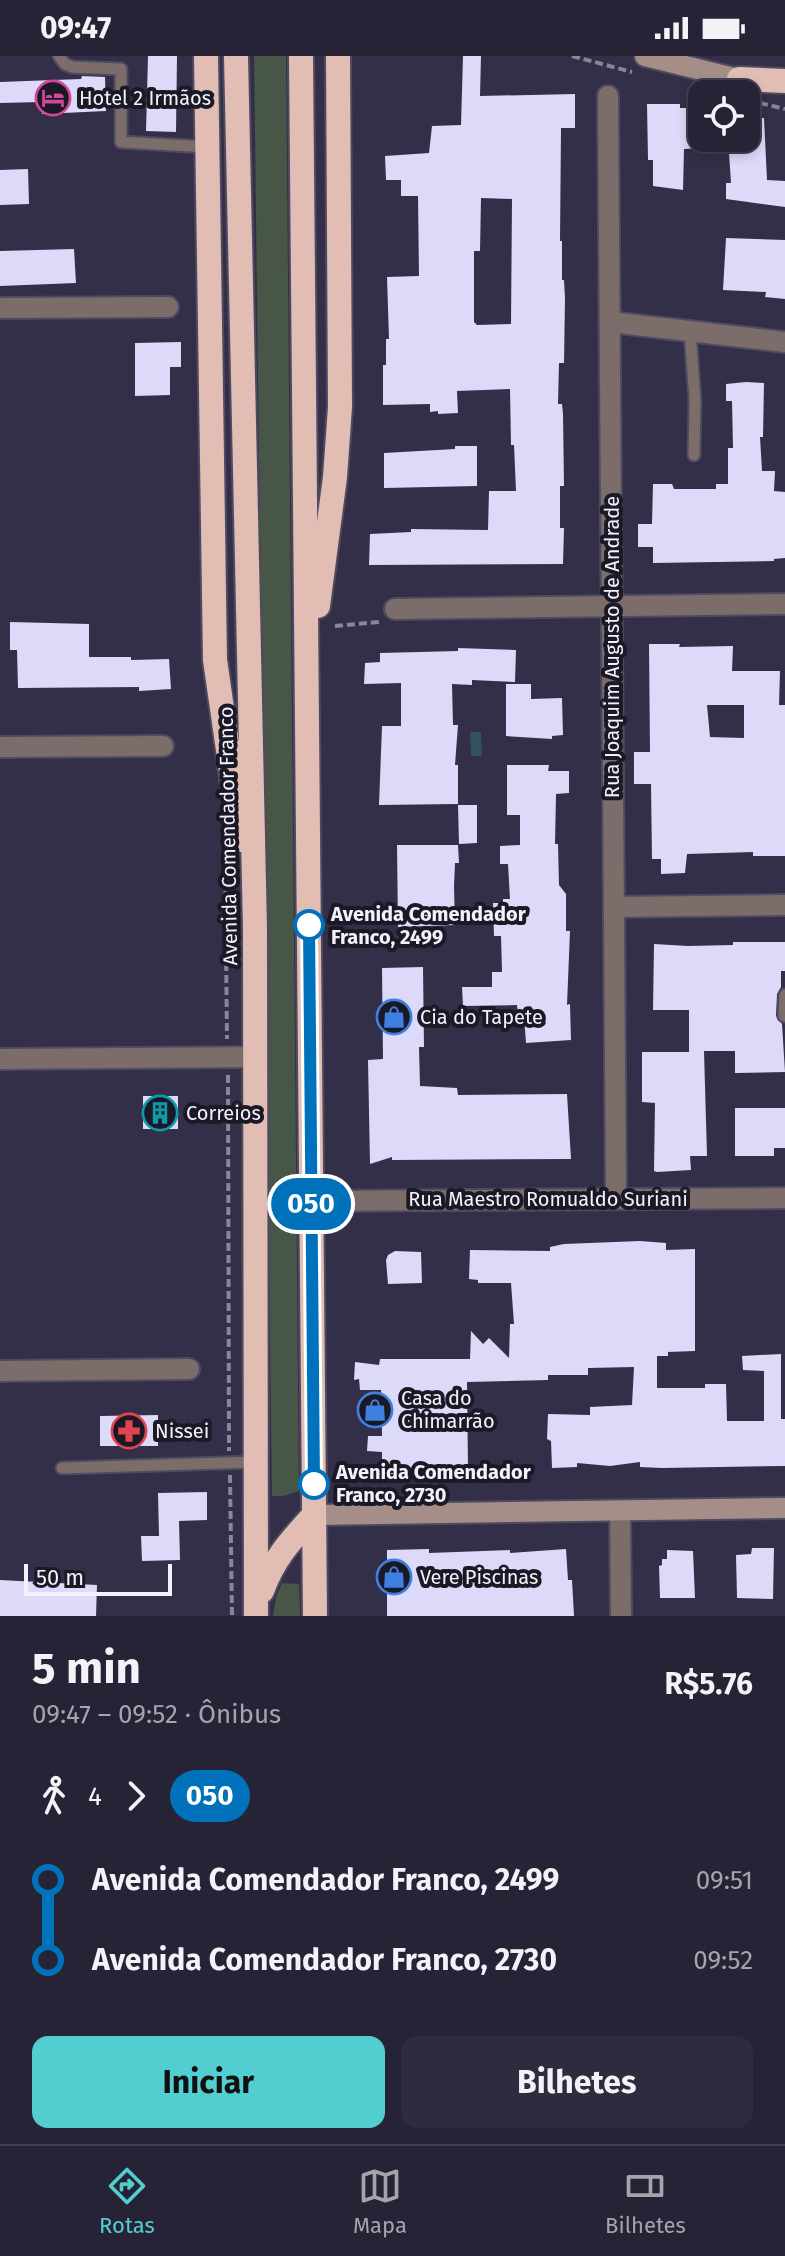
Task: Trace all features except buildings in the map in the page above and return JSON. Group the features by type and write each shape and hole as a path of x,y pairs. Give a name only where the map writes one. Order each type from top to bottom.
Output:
{"highway":[{"path":"206,56 215,660 255,929"},
{"name":"Avenida Comendador Franco","path":"236,56 255,929 256,1611"},
{"path":"301,56 315,1616"},
{"path":"306,692 338,446 338,56"},
{"path":"739,79 785,81"},
{"path":"256,1611 270,1568 282,1549 314,1515"}],"street":[{"path":"645,56 785,91"},
{"name":"Rua Joaquim Augusto de Andrade","path":"608,96 616,1199"},
{"path":"0,308 168,307"},
{"path":"610,322 785,342"},
{"path":"387,615 612,606 785,604"},
{"path":"0,747 163,746"},
{"path":"614,907 785,905"},
{"path":"0,1059 255,1057"},
{"name":"Rua Maestro Romualdo Suriani","path":"311,1201 785,1198"},
{"path":"0,1371 189,1369"},
{"path":"314,1515 785,1508"},
{"path":"620,1511 621,1616"}],"lane":[{"path":"59,56 72,67 121,69 121,142 208,147"},
{"path":"690,331 695,400 694,455"},
{"path":"784,1016 785,995"},
{"path":"62,1468 256,1462"}],"path":[{"path":"572,56 627,71"},
{"path":"760,103 785,109"},
{"path":"335,626 387,615"},
{"path":"225,851 227,1038"},
{"path":"228,1078 232,1616"}],"green space":[{"path":"254,56 286,56 299,1491 283,1496 272,1496"},
{"path":"282,1583 299,1584 300,1616 273,1616"}],"water":[{"path":"470,732 481,732 482,756 471,756"}],"bus line":[{"name":"050","path":"309,925 314,1484"}],"place":[{"name":"Hotel 2 Irmãos","path":"53,98"},
{"name":"Avenida Comendador Franco, 2499","path":"309,925"},
{"name":"Cia do Tapete","path":"394,1017"},
{"name":"Correios","path":"160,1113"},
{"name":"Casa do Chimarrão","path":"375,1410"},
{"name":"Nissei","path":"129,1431"},
{"name":"Avenida Comendador Franco, 2730","path":"314,1484"},
{"name":"Vere Piscinas","path":"394,1577"}]}
